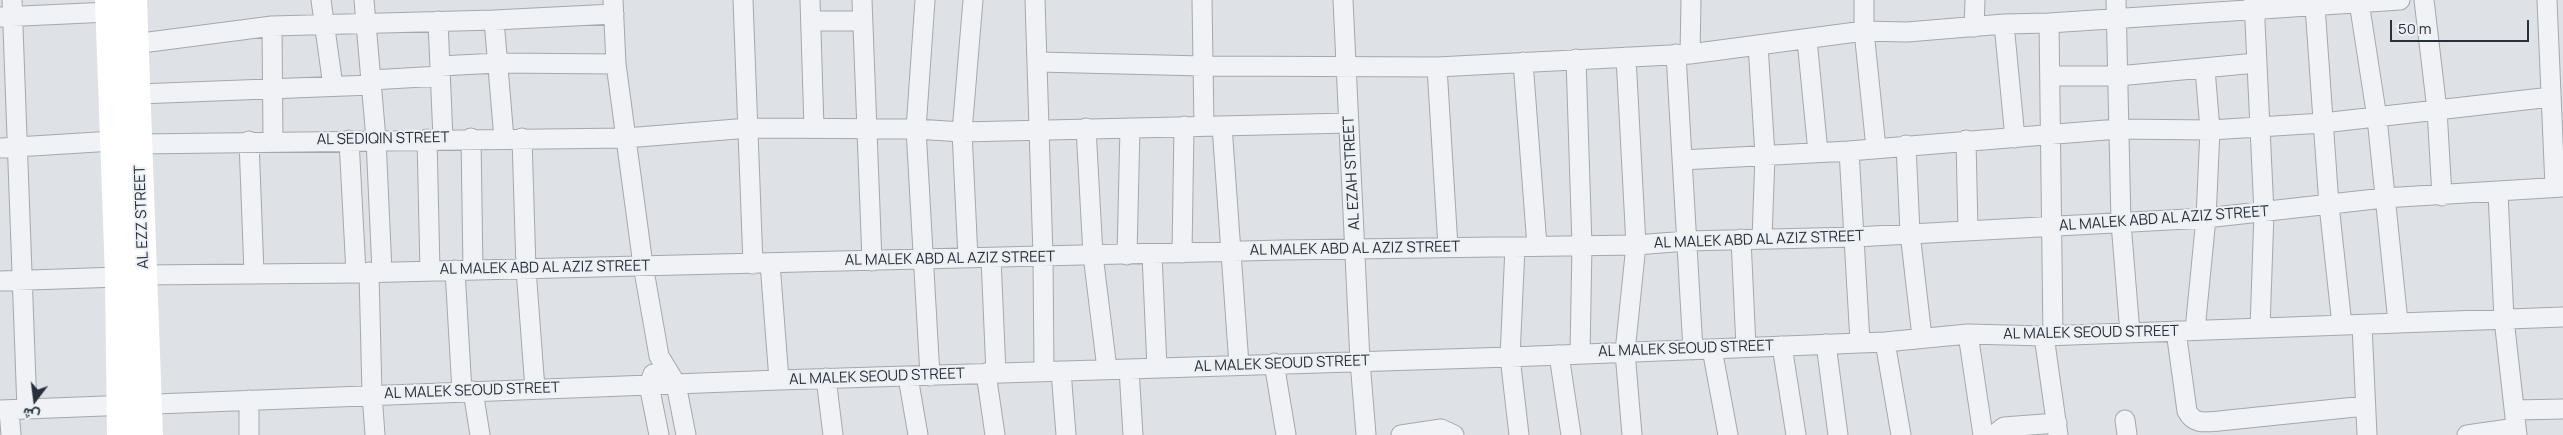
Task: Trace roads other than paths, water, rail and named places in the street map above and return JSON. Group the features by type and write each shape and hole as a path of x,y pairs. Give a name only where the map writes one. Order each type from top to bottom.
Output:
{"main road":[{"name":"AL EZZ STREET","path":"126,142 138,94 133,0"},
{"name":"AL EZZ STREET","path":"109,6 126,142 132,276 149,404 149,435"},
{"name":"AL EZZ STREET","path":"121,435 120,406 132,276"}],"street":[{"path":"321,0 333,86"},
{"path":"364,0 376,139 369,273 375,435"},
{"path":"743,0 749,128 762,263 779,380"},
{"path":"810,0 814,128"},
{"path":"862,0 872,261"},
{"path":"925,0 916,129 930,376"},
{"path":"968,258 962,132 973,0"},
{"path":"1035,0 1043,256 1053,371 1066,435"},
{"path":"1202,0 1203,66 1232,252 1239,365"},
{"name":"AL EZAH STREET","path":"1343,0 1360,361 1366,435"},
{"path":"1691,0 1683,54 1682,160 1693,350"},
{"path":"1864,0 1864,31 1876,148"},
{"path":"1974,27 1975,0"},
{"path":"1038,62 1203,66 1346,65 1437,67 1683,54 1808,40 1864,31 1907,32 2004,24 2049,23 2117,9 2254,4 2315,6 2400,0"},
{"path":"2424,0 2437,110 2442,196"},
{"path":"2547,0 2551,97 2559,187"},
{"path":"2358,2 2376,118 2398,322"},
{"path":"2254,4 2256,63 2262,126 2264,213 2260,328"},
{"path":"27,409 23,280 9,148 8,11 109,6"},
{"path":"2315,6 2329,205 2342,325"},
{"path":"134,44 272,26 324,23 494,20 614,7 616,64 643,265 659,356 676,384 686,435"},
{"path":"2117,9 2121,222 2130,333"},
{"path":"494,20 498,64 513,138 526,269 535,389"},
{"path":"430,271 435,139 440,72 438,21"},
{"path":"811,21 862,21"},
{"path":"1968,334 1994,434 2004,427 2057,429 2048,336 2050,227 2049,23"},
{"path":"2004,24 2015,138"},
{"path":"272,26 273,141"},
{"path":"1808,40 1818,152"},
{"path":"1758,46 1765,155 1762,239"},
{"path":"1626,57 1636,245 1625,352 1632,435"},
{"path":"1576,59 1582,246 1580,353"},
{"path":"1523,62 1537,246"},
{"path":"2050,76 2118,76 2256,63"},
{"path":"138,94 371,83 498,64 616,64"},
{"path":"1437,67 1448,247"},
{"path":"2196,330 2206,218 2210,130 2205,69"},
{"path":"1682,160 1849,151 2118,129 2210,130 2323,123 2551,97"},
{"name":"AL SEDIQIN STREET","path":"9,148 126,142 626,138 749,128 916,129 962,132 1349,123"},
{"path":"1182,253 1184,126"},
{"path":"1086,128 1093,255 1107,369"},
{"path":"1127,255 1130,128"},
{"path":"471,138 464,270 468,392 480,435"},
{"path":"349,140 369,273"},
{"path":"1966,140 1968,230"},
{"path":"249,141 254,273"},
{"path":"1906,145 1910,234 1922,337"},
{"path":"1849,151 1860,342"},
{"name":"AL MALEK ABD AL AZIZ STREET","path":"0,281 254,273 369,273 1448,247 1636,245 1741,239 1855,237 2206,218 2264,213 2384,198 2442,196 2559,187"},
{"path":"2498,192 2504,320 2516,424"},
{"path":"1741,239 1746,347"},
{"path":"1514,247 1510,357 1519,435"},
{"path":"1152,254 1157,368"},
{"path":"991,258 991,373 995,435"},
{"name":"AL MALEK SEOUD STREET","path":"4,410 372,394 1693,350 1885,342 1968,334 2048,336 2563,317"},
{"path":"2362,325 2367,435"},
{"path":"2176,331 2187,411 2190,416 2200,422 2220,428 2365,406"},
{"path":"1885,342 1901,435"},
{"path":"1826,344 1838,435"},
{"path":"1782,346 1796,435"},
{"path":"1712,349 1728,435"},
{"path":"1559,355 1571,435"},
{"path":"659,356 649,385 659,435"},
{"path":"1274,363 1286,435"},
{"path":"1129,369 1133,435"},
{"path":"908,377 918,435"},
{"path":"826,378 833,435"},
{"path":"249,400 249,435"},
{"path":"4,410 11,435"},
{"path":"2467,435 2516,424 2563,410"},
{"path":"1401,435 1441,428 1454,435"}]}
